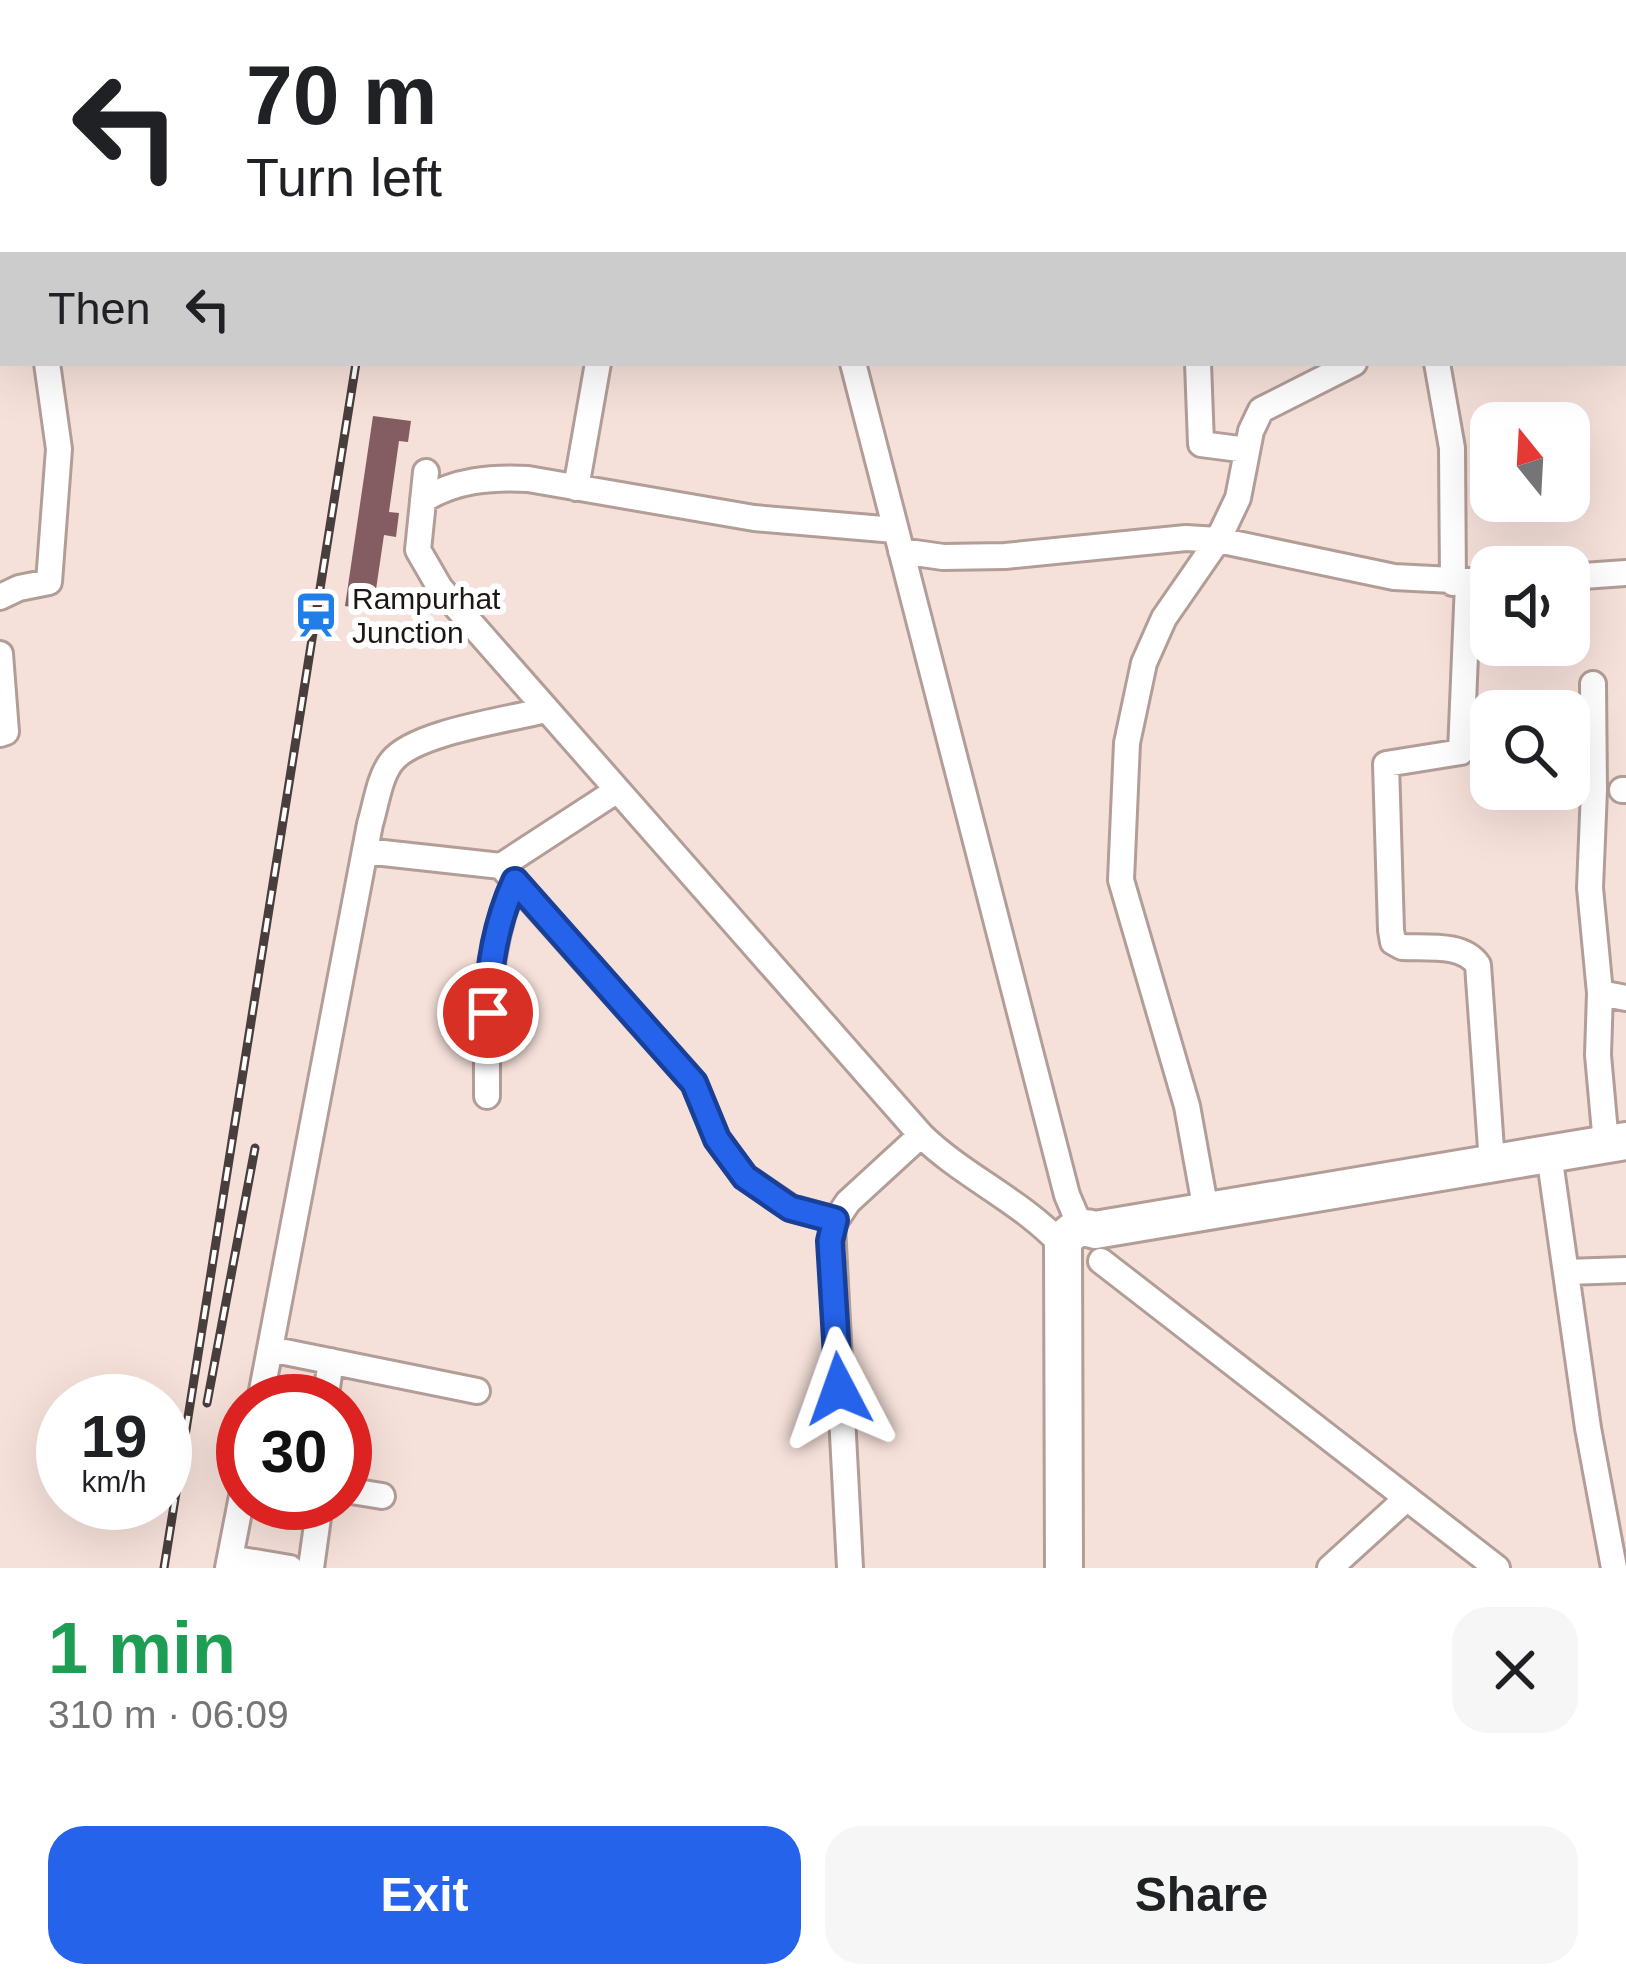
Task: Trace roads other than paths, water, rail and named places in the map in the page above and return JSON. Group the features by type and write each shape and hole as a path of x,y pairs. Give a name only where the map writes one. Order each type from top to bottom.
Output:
{"highway":[{"path":"1064,1568 1081,1245 1206,1211 1616,1143"}],"street":[{"path":"0,597 49,583 58,449 47,366"},
{"path":"576,488 597,366"},
{"path":"854,366 1081,1245"},
{"path":"1198,366 1201,444 1247,450"},
{"path":"1206,1211 1187,1106 1121,880 1127,743 1144,663 1164,618 1218,540 1238,498 1261,410 1348,366"},
{"path":"1438,366 1470,575"},
{"path":"426,472 418,550 428,572 921,1135 1033,1218 1081,1245 1497,1568"},
{"path":"423,500 462,483 501,478 898,540 943,557 1165,539 1218,540 1394,577 1470,582"},
{"path":"1590,576 1626,573"},
{"path":"1470,599 1461,752 1386,764 1391,930 1393,942 1402,947 1461,950 1478,965 1492,1163"},
{"path":"0,654 6,732 0,734"},
{"path":"1593,684 1590,888 1600,993 1598,1055 1616,1143"},
{"path":"265,1374 365,850 383,779 399,754 427,740 545,710"},
{"path":"487,1096 488,984 508,873 616,791"},
{"path":"365,850 508,873 694,1083 717,1139 745,1177 790,1208 835,1220"},
{"path":"1600,993 1626,998"},
{"path":"850,1568 830,1241 835,1220 848,1202 921,1135"},
{"path":"1549,1154 1613,1568"},
{"path":"1565,1272 1626,1270"},
{"path":"270,1349 477,1391"},
{"path":"330,1374 332,1361"},
{"path":"372,1494 382,1496"},
{"path":"1330,1568 1406,1498"},
{"path":"235,1530 229,1563 290,1568"},
{"path":"311,1568 316,1530"}],"railway":[{"path":"164,1568 356,366"},
{"path":"207,1403 255,1148"}],"place":[{"name":"Rampurhat Junction","path":"316,615"}]}
